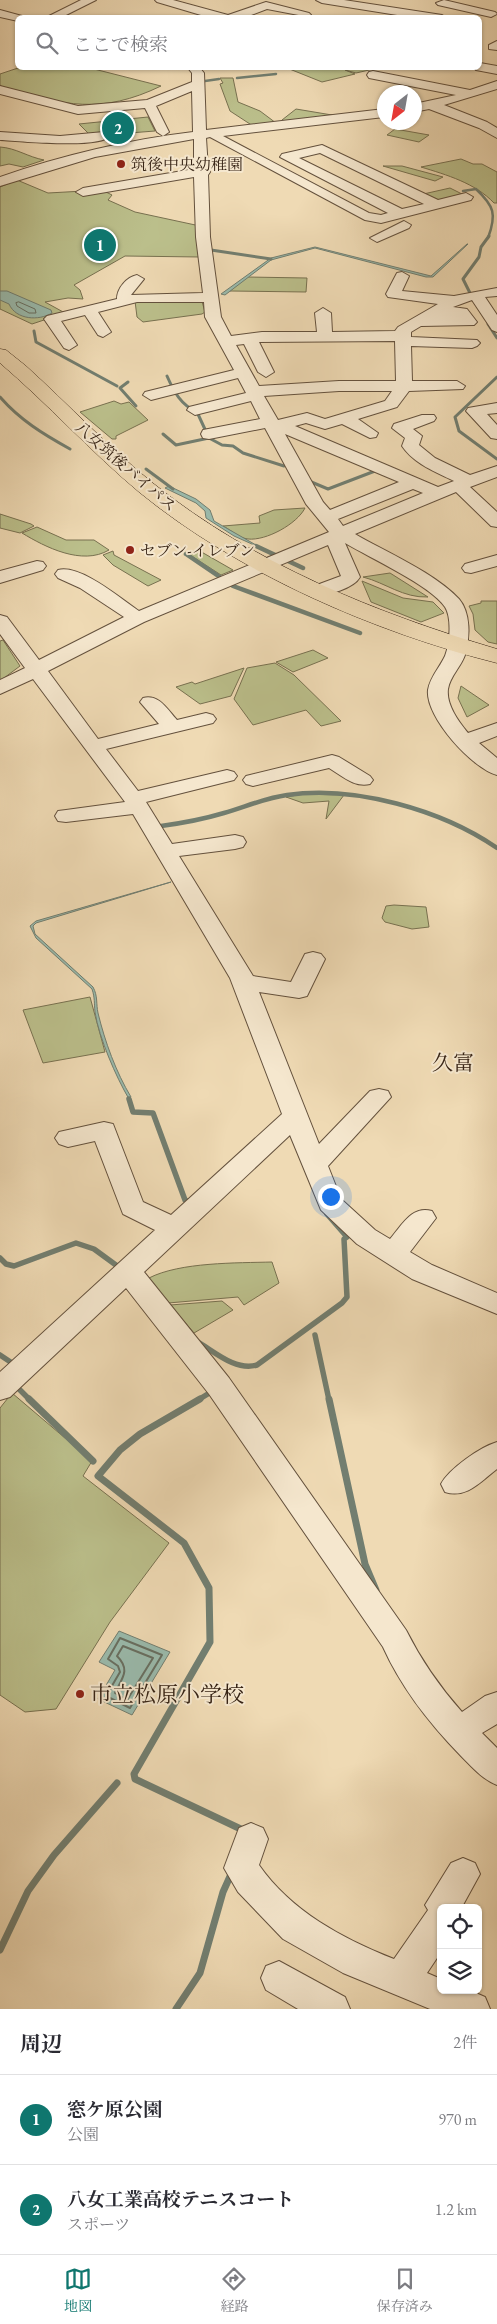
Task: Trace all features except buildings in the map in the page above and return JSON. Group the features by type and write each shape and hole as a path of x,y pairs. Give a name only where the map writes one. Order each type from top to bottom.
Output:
{"highway":[{"name":"八女筑後バイパス","path":"0,354 147,488 261,566 421,633 456,650"},
{"name":"八女筑後バイパス","path":"0,369 156,509 184,530 261,566 358,618 456,650"},
{"path":"456,650 497,656"},
{"path":"456,650 497,666"}],"street":[{"path":"57,15 90,0"},
{"path":"161,0 216,15"},
{"path":"322,0 382,7 426,15"},
{"path":"442,3 494,12"},
{"path":"239,15 266,5 305,15"},
{"path":"359,15 382,7"},
{"path":"185,15 200,10"},
{"path":"482,21 494,12"},
{"path":"0,13 15,17"},
{"path":"482,22 497,26"},
{"path":"482,69 497,70"},
{"path":"196,70 198,73 198,84 208,136 203,172 203,237 213,317 274,424 315,504 338,538 351,574 350,579 321,590"},
{"path":"378,76 406,75 472,94"},
{"path":"374,88 406,75"},
{"path":"0,90 80,114 149,104 198,84"},
{"path":"422,110 431,105 497,85"},
{"path":"149,104 166,136"},
{"path":"431,105 483,125 497,134"},
{"path":"2,134 60,140 208,136 377,114"},
{"path":"242,134 261,144"},
{"path":"0,182 40,166 73,156 166,136"},
{"path":"208,136 365,216 381,219 402,219"},
{"path":"402,219 283,155 322,149 436,204"},
{"path":"351,163 368,159"},
{"path":"82,192 203,172"},
{"path":"377,238 402,219 436,204 466,197"},
{"path":"402,276 393,294 451,297 497,292"},
{"path":"124,300 124,292 136,279"},
{"path":"476,294 497,327"},
{"path":"69,345 52,319 124,300 158,297 209,297"},
{"path":"209,434 306,418 325,424 391,404 404,386 403,330 434,312 451,297"},
{"path":"88,309 103,332"},
{"path":"418,321 469,322 462,312 434,312"},
{"path":"323,313 325,336"},
{"path":"227,341 249,338 325,336 472,343"},
{"path":"249,338 266,372"},
{"path":"210,394 251,386"},
{"path":"195,410 251,386"},
{"path":"151,395 251,386 457,386"},
{"path":"497,408 474,411 497,434"},
{"path":"344,418 370,433"},
{"path":"428,418 400,428 414,436 410,446 429,462 463,483 497,522"},
{"path":"274,424 438,493"},
{"path":"0,688 137,618 261,566 338,538 438,493 497,471"},
{"path":"326,518 412,483"},
{"path":"338,538 401,568 429,584 452,603 456,611 459,628 456,650 438,690 444,715 465,742 497,769"},
{"path":"0,555 31,567 0,577"},
{"path":"471,568 497,560"},
{"path":"351,574 401,568"},
{"path":"64,574 87,584 137,618"},
{"path":"0,620 136,803 244,982 294,1116 330,1204 366,1237 422,1272 497,1304"},
{"path":"150,702 172,727"},
{"path":"94,746 206,719"},
{"path":"465,742 497,730"},
{"path":"253,780 332,761 363,780"},
{"path":"66,816 136,803 226,776"},
{"path":"165,851 235,842"},
{"path":"244,982 299,991 313,959"},
{"path":"314,1166 379,1097"},
{"path":"0,1388 128,1272 294,1116"},
{"path":"68,1138 104,1130 132,1208 174,1228"},
{"path":"392,1254 422,1218"},
{"path":"128,1272 219,1386 395,1639 408,1667 459,1732 497,1770"},
{"path":"456,1484 497,1453"},
{"path":"459,1732 497,1706"},
{"path":"250,1839 241,1868 250,1881 296,1927 356,1961 472,2009"},
{"path":"444,1904 463,1874"},
{"path":"401,1980 437,1927"},
{"path":"279,1978 332,2009"}],"green space":[{"path":"15,69 98,70 161,86 120,101 82,104 45,99 4,88 0,85 0,74"},
{"path":"292,70 345,70 355,74 322,82"},
{"path":"345,70 369,70 356,73"},
{"path":"220,78 233,78 238,102 260,111 276,123 253,126 230,111 220,84 223,83"},
{"path":"296,109 332,115 285,122 282,120"},
{"path":"148,117 155,131 91,136 79,124"},
{"path":"394,130 401,130 429,135 419,142 387,135"},
{"path":"0,147 44,160 23,167 9,164 0,166"},
{"path":"461,159 473,164 482,164 497,172 497,203 494,203 478,190 460,180 421,167"},
{"path":"383,166 402,166 443,177 435,181"},
{"path":"17,180 48,193 102,190 112,195 108,200 135,212 200,226 200,257 125,256 74,285 80,290 83,299 68,298 45,302 65,313 32,324 0,309 0,187"},
{"path":"450,188 466,196 436,203 419,195"},
{"path":"247,277 307,278 306,292 230,291"},
{"path":"201,298 205,312 202,314 143,322 137,317 135,301"},
{"path":"114,401 121,404 129,402 148,420 116,436 116,439 112,439 80,412"},
{"path":"305,508 295,520 280,530 255,539 238,536 223,526 260,523 259,516 274,510"},
{"path":"0,514 34,526 20,533 0,528"},
{"path":"37,527 66,540 94,540 109,550 87,556 64,553 22,533"},
{"path":"198,550 233,570 221,575 187,553"},
{"path":"113,551 114,555 161,580 148,586 113,565 103,555"},
{"path":"390,573 428,597 403,593 363,577"},
{"path":"362,581 403,598 433,602 444,613 421,622 371,602"},
{"path":"481,601 497,601 497,644 488,642 475,630 473,614 469,606 481,603"},
{"path":"3,640 20,666 0,681 0,641"},
{"path":"313,650 328,658 293,672 276,662"},
{"path":"275,663 294,675 341,721 321,726 306,710 253,725 234,699 247,668"},
{"path":"244,668 231,696 200,704 176,687 192,682 195,684"},
{"path":"461,686 489,705 467,717 458,698"},
{"path":"303,794 344,795 326,819 329,801 303,803 286,797"},
{"path":"386,906 426,907 429,927 412,929 385,922 382,918"},
{"path":"90,997 105,1052 43,1063 23,1010"},
{"path":"272,1262 279,1283 244,1305 238,1297 168,1303 149,1278 192,1266"},
{"path":"222,1301 233,1310 194,1333 170,1305"},
{"path":"12,1393 92,1461 83,1476 169,1543 110,1622 56,1709 25,1712 0,1695 0,1408"}],"water":[{"path":"467,244 433,277 426,277 315,248 271,260 225,295 221,294 271,258 315,247 431,276"},
{"path":"0,291 7,291 51,310 52,313 35,318 22,316 12,309 9,304 0,300"},
{"path":"169,486 196,499 210,510 214,521 263,549 234,536 206,518 205,511 196,503 165,488"},
{"path":"171,882 36,923 33,926 35,934 93,987 104,1035 111,1056 131,1097 129,1099 104,1045 97,1022 92,989 36,938 30,926 36,921"},
{"path":"119,1631 170,1652 132,1715 98,1699 115,1670 99,1662"}],"waterway":[{"path":"237,78 276,74"},
{"path":"205,81 219,79"},
{"path":"463,191 476,189 487,200 493,216 488,237"},
{"path":"472,297 463,279 479,257 481,247 488,237"},
{"path":"211,250 271,259"},
{"path":"488,324 497,338"},
{"path":"34,331 36,342 117,386"},
{"path":"167,376 179,397 187,406 197,412 209,438"},
{"path":"497,377 455,417 459,431 497,459"},
{"path":"128,382 120,388 136,406"},
{"path":"0,397 32,426 70,449"},
{"path":"163,434 176,445 209,438"},
{"path":"209,438 222,445 233,446 243,453 284,466"},
{"path":"146,469 173,489"},
{"path":"309,481 328,489 375,471"},
{"path":"256,546 303,568"},
{"path":"186,554 233,586 360,633"},
{"path":"161,826 209,817 279,796 313,793 340,794 368,797 424,812 475,834 497,848"},
{"path":"129,1099 133,1112 153,1113 185,1200 189,1202"},
{"path":"198,1342 226,1360 241,1365 257,1365 342,1303 347,1297 344,1239 347,1237 327,1214"},
{"path":"0,1258 6,1264 14,1266 76,1243 94,1249 120,1268"},
{"path":"315,1335 329,1400"},
{"path":"0,1355 12,1363"},
{"path":"18,1388 29,1399"},
{"path":"198,1400 211,1392"},
{"path":"29,1399 93,1461"},
{"path":"200,1399 140,1434 120,1450 98,1476 184,1543 209,1588 210,1642 134,1774 135,1779 245,1831"},
{"path":"329,1399 365,1564 376,1590"},
{"path":"0,1950 28,1891 54,1855 117,1783"},
{"path":"176,2009 200,1973 223,1892 232,1872"}],"place":[{"name":"八女工業高校テニスコート","path":"118,128"},
{"name":"筑後中央幼稚園","path":"121,164"},
{"name":"窓ケ原公園","path":"100,245"},
{"name":"セブン-イレブン","path":"130,550"},
{"name":"市立松原小学校","path":"80,1694"}],"district":[{"name":"久富","path":"453,1063"}]}
